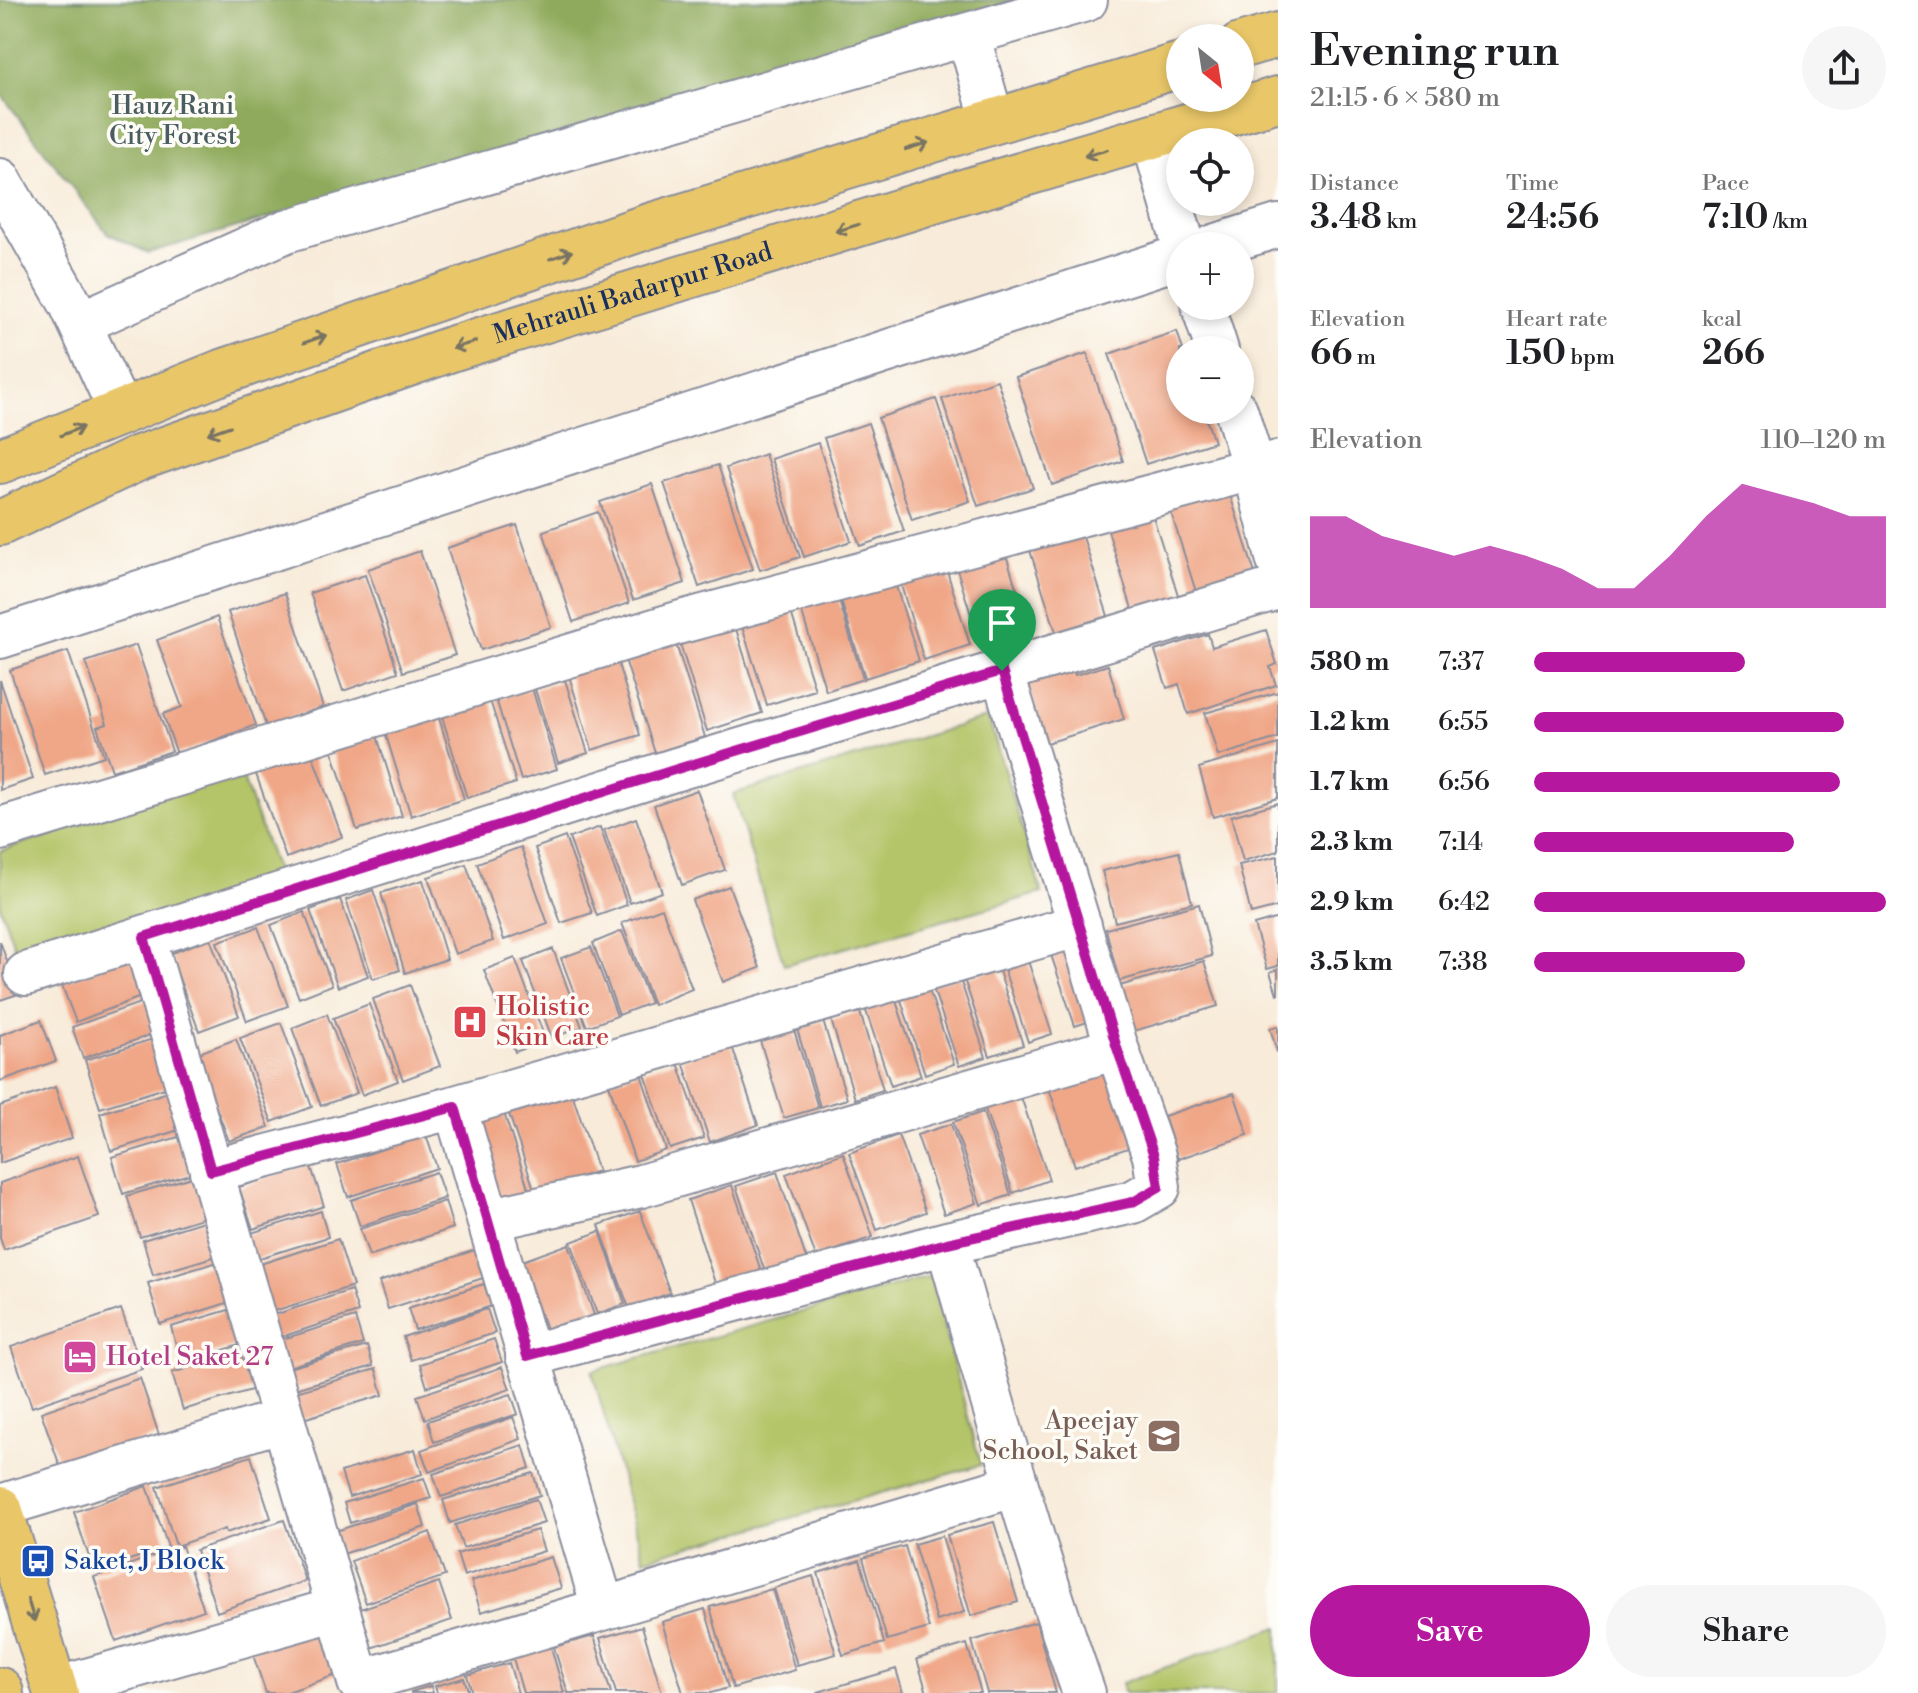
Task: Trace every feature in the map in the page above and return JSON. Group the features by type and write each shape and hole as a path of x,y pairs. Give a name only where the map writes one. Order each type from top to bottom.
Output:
{"main road":[{"path":"1254,42 1278,35"},
{"name":"Mehrauli Badarpur Road","path":"0,461 120,411 404,308 630,232 1166,69"},
{"name":"Mehrauli Badarpur Road","path":"0,523 139,458 454,348 1278,99"},
{"path":"0,1507 56,1691"}],"street":[{"path":"80,323 286,231 1086,0"},
{"path":"968,34 993,122"},
{"path":"1152,136 1180,232"},
{"path":"0,180 80,323 120,411"},
{"path":"1254,234 1278,226"},
{"path":"0,637 1166,262"},
{"path":"1244,424 1266,465 1278,561"},
{"path":"0,829 681,622 1266,465"},
{"path":"26,974 677,769 1278,588"},
{"path":"527,1356 947,1243 1133,1202 1159,1187 1154,1156 1117,1048 1002,671"},
{"path":"211,1171 455,1107 1080,925"},
{"path":"144,937 360,1687 603,1608 1017,1485"},
{"path":"488,1220 641,1186 1117,1048"},
{"path":"455,1107 603,1608"},
{"path":"947,1243 1052,1601 1084,1693"},
{"path":"0,1507 283,1420"},
{"path":"56,1691 337,1609"}],"green space":[{"name":"Hauz Rani City Forest","path":"0,0 1019,0 148,253 107,233 0,93"},
{"path":"988,717 1042,893 784,965 733,794"},
{"path":"240,770 279,878 19,960 0,906 0,851"},
{"path":"930,1276 981,1465 644,1559 592,1371"},
{"path":"1278,1627 1278,1693 1124,1693 1122,1683"}],"building":[{"path":"1177,331 1179,336 1166,336 1166,424 1208,424 1214,442 1146,464 1109,354"},
{"path":"1087,353 1123,461 1052,485 1016,377"},
{"path":"997,380 1033,488 978,506 942,399"},
{"path":"936,399 970,501 912,520 878,418"},
{"path":"868,423 904,531 860,546 824,438"},
{"path":"818,443 851,541 804,557 771,459"},
{"path":"765,454 800,557 760,570 726,468"},
{"path":"718,465 753,569 699,587 664,483"},
{"path":"1226,482 1256,577 1197,595 1167,500"},
{"path":"652,484 685,583 633,600 600,502"},
{"path":"1149,504 1179,598 1133,612 1104,518"},
{"path":"598,512 629,603 573,622 543,531"},
{"path":"1078,521 1108,616 1056,632 1026,538"},
{"path":"517,525 551,627 481,650 447,548"},
{"path":"1003,545 1031,635 982,650 954,560"},
{"path":"420,551 455,655 403,672 368,569"},
{"path":"942,555 970,645 924,660 896,569"},
{"path":"892,573 919,661 865,678 838,591"},
{"path":"365,575 398,672 343,691 310,593"},
{"path":"836,591 863,679 826,691 799,603"},
{"path":"285,593 323,707 266,726 228,612"},
{"path":"787,599 815,690 767,705 738,614"},
{"path":"732,616 762,713 707,731 677,634"},
{"path":"217,617 256,725 177,754 163,714 182,707 157,640"},
{"path":"1266,630 1277,664 1270,667 1276,685 1188,714 1179,684 1167,688 1155,651 1208,634 1212,647"},
{"path":"672,631 705,737 655,753 621,647"},
{"path":"136,645 172,751 112,771 97,727 107,724 86,662"},
{"path":"68,651 104,756 45,775 10,670"},
{"path":"614,651 640,735 592,750 566,666"},
{"path":"1108,665 1124,719 1047,743 1027,681 1073,667 1075,675"},
{"path":"0,680 33,779 0,790"},
{"path":"565,680 588,753 558,763 535,689"},
{"path":"532,688 557,769 521,780 496,699"},
{"path":"1278,692 1278,738 1218,756 1205,713"},
{"path":"488,694 516,783 467,798 440,710"},
{"path":"438,715 464,799 411,816 385,732"},
{"path":"377,736 402,816 357,830 332,750"},
{"path":"307,740 342,837 286,858 251,760"},
{"path":"1278,744 1278,798 1213,817 1199,768"},
{"path":"697,790 725,870 682,885 654,805"},
{"path":"1278,803 1278,851 1243,861 1231,816"},
{"path":"636,818 662,892 630,903 604,830"},
{"path":"600,827 627,905 597,916 569,838"},
{"path":"565,837 592,913 561,923 535,848"},
{"path":"521,847 548,924 504,940 477,863"},
{"path":"1179,852 1192,903 1115,922 1102,871"},
{"path":"1278,856 1278,907 1251,914 1239,865"},
{"path":"466,864 493,941 455,954 428,877"},
{"path":"423,880 447,959 405,973 381,893"},
{"path":"729,886 760,968 723,982 692,900"},
{"path":"373,890 400,970 373,979 346,900"},
{"path":"340,899 368,976 338,987 310,910"},
{"path":"1199,904 1212,956 1119,981 1106,929"},
{"path":"662,908 692,989 653,1005 622,923"},
{"path":"304,912 332,985 299,998 271,925"},
{"path":"1278,918 1278,966 1267,969 1254,925"},
{"path":"258,927 288,1006 247,1021 217,942"},
{"path":"622,931 650,1003 619,1015 593,943"},
{"path":"210,938 239,1016 199,1031 170,954"},
{"path":"1077,940 1103,1017 1075,1026 1049,949"},
{"path":"0,941 18,994 0,1000"},
{"path":"591,947 617,1016 587,1027 561,958"},
{"path":"553,949 582,1027 552,1038 523,961"},
{"path":"136,954 151,993 76,1022 61,983"},
{"path":"515,958 546,1041 515,1052 484,970"},
{"path":"1027,958 1052,1034 1028,1042 1003,966"},
{"path":"1204,961 1218,1006 1124,1034 1110,989"},
{"path":"998,968 1023,1045 990,1056 964,979"},
{"path":"1278,969 1278,994 1277,994 1270,972"},
{"path":"959,976 986,1057 959,1066 932,985"},
{"path":"410,985 440,1066 403,1080 373,999"},
{"path":"928,987 954,1064 925,1074 900,997"},
{"path":"895,998 921,1076 891,1086 865,1008"},
{"path":"151,999 163,1031 83,1058 72,1027"},
{"path":"369,1004 398,1081 362,1095 333,1018"},
{"path":"860,1012 883,1090 855,1099 831,1020"},
{"path":"327,1014 357,1093 321,1106 292,1028"},
{"path":"41,1020 56,1061 0,1081 0,1035"},
{"path":"823,1021 847,1099 820,1107 797,1029"},
{"path":"281,1023 312,1107 272,1122 240,1038"},
{"path":"1278,1026 1278,1052 1277,1052 1270,1028"},
{"path":"794,1030 818,1108 784,1118 760,1041"},
{"path":"166,1035 181,1083 100,1108 85,1060"},
{"path":"236,1039 269,1127 229,1141 196,1054"},
{"path":"731,1043 758,1125 710,1142 682,1059"},
{"path":"677,1060 704,1138 670,1149 644,1071"},
{"path":"1111,1061 1140,1144 1075,1166 1047,1082"},
{"path":"640,1071 666,1150 635,1161 608,1082"},
{"path":"55,1087 72,1138 0,1163 0,1106"},
{"path":"184,1087 195,1125 111,1151 100,1113"},
{"path":"570,1087 598,1171 535,1192 507,1108"},
{"path":"1234,1093 1248,1135 1178,1159 1164,1116"},
{"path":"1021,1097 1049,1180 1013,1193 985,1109"},
{"path":"983,1112 1011,1195 981,1205 953,1122"},
{"path":"504,1113 530,1194 489,1208 462,1127"},
{"path":"951,1124 977,1203 944,1214 917,1135"},
{"path":"195,1132 206,1169 123,1194 112,1157"},
{"path":"426,1135 437,1168 348,1197 337,1164"},
{"path":"898,1135 926,1212 877,1230 849,1153"},
{"path":"843,1153 873,1237 816,1257 786,1174"},
{"path":"78,1156 99,1217 4,1250 0,1238 0,1183"},
{"path":"310,1164 324,1206 253,1229 239,1187"},
{"path":"436,1172 445,1198 360,1226 351,1200"},
{"path":"777,1172 807,1261 766,1275 736,1186"},
{"path":"205,1173 218,1213 140,1237 127,1196"},
{"path":"732,1185 761,1271 716,1286 688,1200"},
{"path":"445,1201 453,1228 369,1256 360,1229"},
{"path":"321,1211 328,1237 250,1261 242,1236"},
{"path":"640,1211 670,1293 629,1308 599,1225"},
{"path":"219,1216 230,1252 153,1275 143,1240"},
{"path":"600,1231 625,1304 597,1314 571,1242"},
{"path":"338,1239 353,1286 265,1314 251,1267"},
{"path":"569,1244 594,1315 547,1332 522,1261"},
{"path":"475,1250 483,1278 388,1309 379,1282"},
{"path":"231,1258 243,1298 160,1324 148,1283"},
{"path":"484,1284 492,1306 415,1330 408,1308"},
{"path":"351,1290 358,1312 275,1339 268,1317"},
{"path":"242,1306 253,1341 181,1363 171,1327"},
{"path":"121,1309 142,1369 32,1407 11,1347"},
{"path":"487,1309 495,1333 411,1360 403,1337"},
{"path":"355,1317 363,1344 282,1369 273,1342"},
{"path":"494,1339 502,1362 427,1387 420,1364"},
{"path":"367,1346 373,1366 291,1390 285,1369"},
{"path":"253,1348 265,1386 183,1410 172,1373"},
{"path":"502,1367 510,1389 425,1419 417,1396"},
{"path":"376,1369 383,1395 293,1422 285,1395"},
{"path":"140,1378 159,1435 61,1469 41,1412"},
{"path":"511,1394 518,1414 434,1442 428,1421"},
{"path":"513,1417 521,1439 429,1472 421,1450"},
{"path":"523,1445 530,1468 441,1497 433,1474"},
{"path":"415,1449 422,1474 349,1497 341,1472"},
{"path":"251,1456 271,1518 226,1533 225,1529 176,1546 157,1487"},
{"path":"533,1473 540,1495 450,1523 443,1500"},
{"path":"424,1478 431,1498 350,1523 344,1503"},
{"path":"147,1486 168,1547 94,1572 74,1512"},
{"path":"536,1499 544,1523 463,1548 455,1525"},
{"path":"418,1504 425,1527 340,1555 333,1532"},
{"path":"284,1520 305,1581 217,1612 196,1550"},
{"path":"994,1522 1018,1602 971,1616 947,1535"},
{"path":"537,1530 544,1551 464,1576 457,1554"},
{"path":"430,1532 445,1576 366,1603 351,1561"},
{"path":"942,1536 964,1612 937,1621 914,1544"},
{"path":"182,1546 204,1610 116,1641 94,1577"},
{"path":"905,1546 929,1628 887,1640 863,1558"},
{"path":"551,1557 561,1588 481,1612 471,1581"},
{"path":"860,1560 884,1643 843,1655 818,1573"},
{"path":"813,1576 836,1654 797,1665 774,1588"},
{"path":"439,1582 452,1620 371,1648 357,1610"},
{"path":"772,1589 795,1670 733,1688 710,1607"},
{"path":"705,1609 728,1688 711,1693 683,1693 662,1622"},
{"path":"333,1621 350,1670 285,1693 266,1693 251,1649"},
{"path":"1036,1622 1056,1693 987,1693 972,1641"},
{"path":"642,1626 662,1693 616,1693 600,1638"},
{"path":"594,1636 611,1693 568,1693 554,1647"},
{"path":"967,1644 981,1693 927,1693 917,1659"},
{"path":"551,1647 564,1693 523,1693 513,1658"},
{"path":"509,1663 518,1693 472,1693 467,1675"},
{"path":"896,1669 903,1693 818,1693 818,1692"},
{"path":"464,1678 469,1693 437,1693 435,1686"},
{"path":"431,1686 433,1693 411,1693 411,1692"}],"place":[{"name":"Holistic Skin Care","path":"470,1022"},
{"name":"Hotel Saket 27","path":"80,1357"},
{"name":"Apeejay School, Saket","path":"1164,1436"},
{"name":"Saket, J Block","path":"38,1561"}],"route":[{"path":"1002,671 1117,1048 1154,1156 1159,1187 1133,1202 947,1243 527,1356 455,1107 211,1171 144,937 677,769 1002,671"}]}
